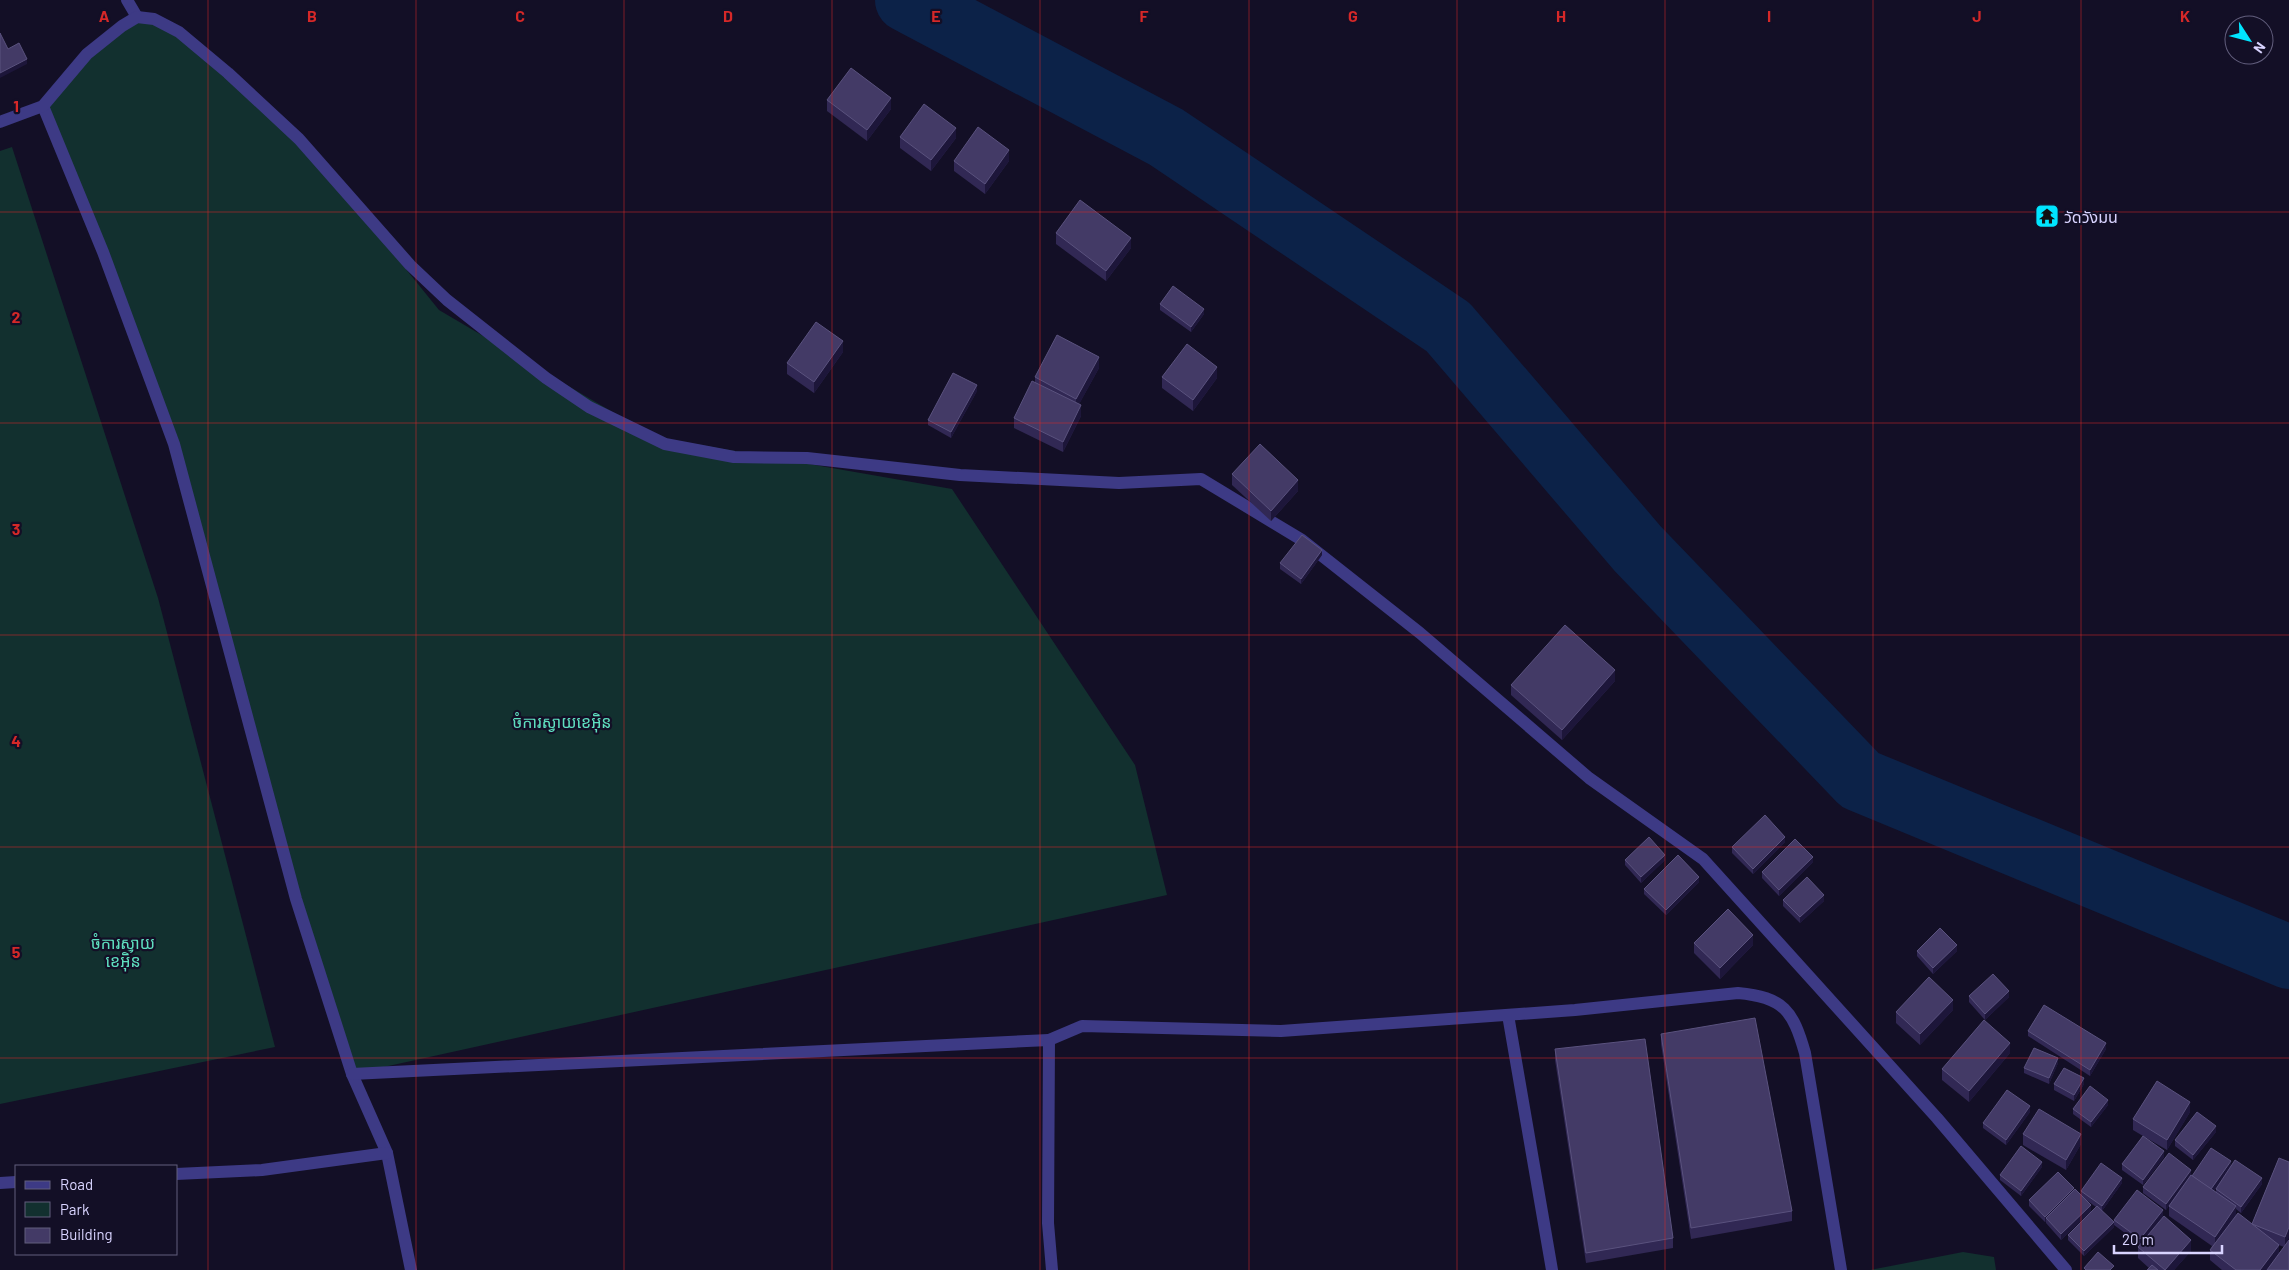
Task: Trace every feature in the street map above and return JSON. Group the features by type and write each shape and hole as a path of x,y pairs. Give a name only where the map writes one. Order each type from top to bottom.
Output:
{"street":[{"path":"127,0 137,17"},
{"path":"0,122 43,106 87,54 122,26 137,17 154,19 179,32 299,139 410,265 447,300 546,378 588,406 666,444 734,457 807,458 960,475 1119,484 1201,479 1302,540 1420,633 1589,778 1703,859 1937,1118 2066,1270"},
{"path":"43,106 103,252 174,444 296,899 352,1074 388,1153 411,1270"},
{"path":"352,1074 1049,1040 1082,1026 1281,1031 1508,1015 1738,993 1762,995 1783,1006 1798,1027 1805,1053 1841,1270"},
{"path":"1508,1015 1552,1270"},
{"path":"1049,1040 1048,1223 1052,1270"},
{"path":"178,1174 262,1170 388,1153"},
{"path":"0,1183 15,1182"}],"green space":[{"name":"ចំការស្វាយខេអ៊ិន","path":"145,17 179,32 320,163 439,310 655,437 952,489 1135,765 1167,895 352,1074 230,652 174,444 43,106 90,52"},
{"name":"ចំការស្វាយ ខេអ៊ិន","path":"12,147 158,598 275,1047 0,1104 0,151"},
{"path":"1963,1252 1994,1257 1996,1270 1870,1270"}],"building":[{"path":"0,33 8,49 19,43 27,59 0,73"},
{"path":"851,68 891,98 867,130 827,100"},
{"path":"924,104 956,128 931,160 900,137"},
{"path":"978,127 1009,150 985,184 954,161"},
{"path":"1080,200 1131,238 1106,271 1056,233"},
{"path":"1173,286 1204,309 1191,327 1160,304"},
{"path":"816,322 843,341 814,382 787,363"},
{"path":"1057,335 1099,357 1076,399 1035,377"},
{"path":"1187,344 1217,367 1193,400 1162,377"},
{"path":"953,373 977,385 951,432 928,420"},
{"path":"1032,381 1081,405 1063,442 1014,418"},
{"path":"1260,444 1298,480 1271,511 1232,474"},
{"path":"1302,535 1322,550 1301,579 1280,563"},
{"path":"1565,625 1615,670 1562,730 1511,685"},
{"path":"1765,815 1785,837 1753,869 1732,847"},
{"path":"1649,837 1665,855 1641,877 1625,860"},
{"path":"1795,839 1813,857 1779,890 1762,872"},
{"path":"1678,855 1699,877 1666,910 1644,889"},
{"path":"1807,877 1824,895 1800,917 1783,900"},
{"path":"1728,909 1753,935 1720,968 1694,943"},
{"path":"1940,928 1957,945 1933,968 1917,951"},
{"path":"1993,974 2009,991 1985,1014 1969,996"},
{"path":"1929,977 1953,1000 1920,1034 1896,1012"},
{"path":"2044,1005 2106,1043 2090,1070 2028,1031"},
{"path":"1755,1018 1792,1211 1691,1228 1661,1034"},
{"path":"1984,1020 2010,1043 1969,1091 1942,1069"},
{"path":"1645,1039 1673,1238 1586,1253 1555,1049"},
{"path":"2034,1048 2058,1058 2049,1078 2024,1068"},
{"path":"2064,1068 2084,1078 2074,1095 2054,1084"},
{"path":"2157,1081 2190,1102 2167,1140 2133,1119"},
{"path":"2090,1086 2108,1100 2091,1122 2073,1109"},
{"path":"2007,1090 2030,1106 2006,1140 1983,1123"},
{"path":"2039,1109 2081,1134 2066,1160 2023,1134"},
{"path":"2197,1112 2216,1126 2193,1155 2175,1140"},
{"path":"2143,1136 2164,1151 2143,1180 2122,1164"},
{"path":"2021,1146 2042,1162 2021,1191 2000,1175"},
{"path":"2211,1148 2231,1161 2211,1189 2192,1176"},
{"path":"2169,1153 2191,1170 2166,1204 2143,1187"},
{"path":"2279,1158 2289,1162 2289,1227 2285,1237 2252,1224"},
{"path":"2235,1160 2262,1178 2241,1207 2216,1189"},
{"path":"2101,1163 2122,1178 2102,1206 2081,1191"},
{"path":"2058,1172 2074,1188 2045,1217 2029,1200"},
{"path":"2191,1175 2236,1206 2215,1237 2169,1206"},
{"path":"2075,1189 2091,1205 2061,1234 2046,1218"},
{"path":"2137,1190 2163,1210 2140,1239 2114,1220"},
{"path":"2097,1206 2114,1222 2084,1251 2068,1235"},
{"path":"2238,1213 2279,1245 2260,1270 2236,1270 2210,1250"},
{"path":"2164,1216 2191,1240 2165,1270 2138,1247"},
{"path":"2289,1240 2289,1270 2267,1270"},
{"path":"2098,1252 2114,1266 2110,1270 2086,1270 2084,1268"},
{"path":"2152,1265 2158,1270 2147,1270"}],"waterway":[{"path":"907,0 1166,137 1448,327 1638,549 1860,780 2289,957"}],"place":[{"name":"วัดวังมน","path":"2047,216"}]}
